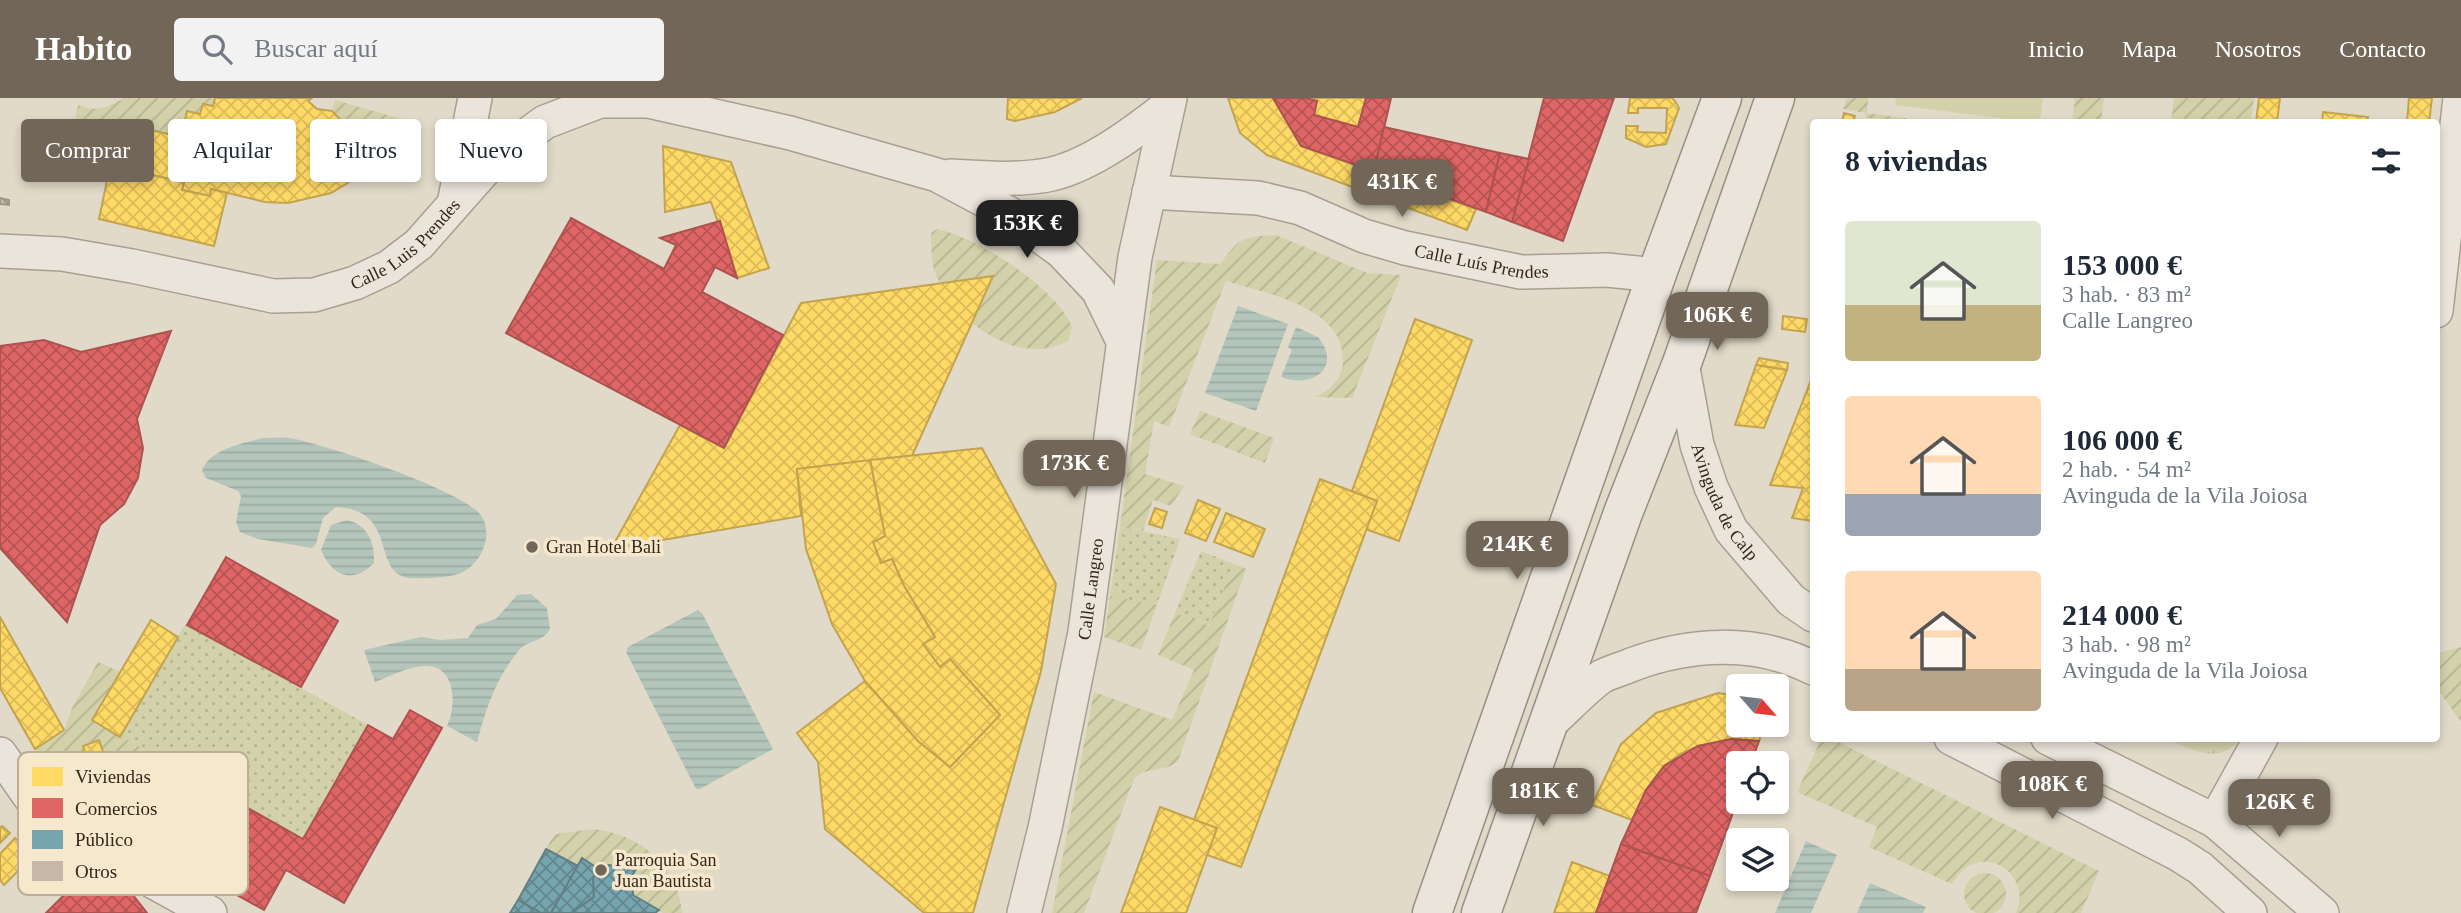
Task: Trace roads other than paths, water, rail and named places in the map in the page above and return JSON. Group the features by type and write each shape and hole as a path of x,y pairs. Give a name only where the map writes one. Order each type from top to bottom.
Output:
{"main road":[{"path":"1432,913 1722,98"},
{"path":"1481,913 1623,513 1682,363 1774,98"}],"street":[{"path":"454,207 475,98"},
{"path":"2440,276 2460,98"},
{"name":"Calle Luis Prendes","path":"0,251 62,254 273,296 314,295 355,284 389,267 419,244 495,158 545,122 600,101 645,100 790,133 937,175"},
{"path":"937,175 996,179 1054,173 1121,143 1169,102"},
{"name":"Calle Langreo","path":"1024,913 1045,828 1085,632 1123,341 1149,192 1169,102"},
{"path":"937,175 1008,213 1061,251 1098,290 1123,341"},
{"name":"Calle Luís Prendes","path":"1149,192 1258,198 1300,208 1364,236 1405,248 1508,270 1607,270 1657,275"},
{"name":"Avinguda de Calp","path":"1682,363 1697,445 1711,487 1731,530 1791,600 1810,613"},
{"path":"1549,724 1602,677 1657,655 1693,649 1738,647 1780,654 1810,667"},
{"path":"1959,742 2178,854 2200,868 2250,913"},
{"path":"2056,742 2215,821 2322,913"},
{"path":"2215,821 2258,742"},
{"path":"0,754 18,779"},
{"path":"179,895 206,912"}],"place":[{"name":"Gran Hotel Bali","path":"532,547"},
{"name":"Parroquia San Juan Bautista","path":"601,870"}]}
